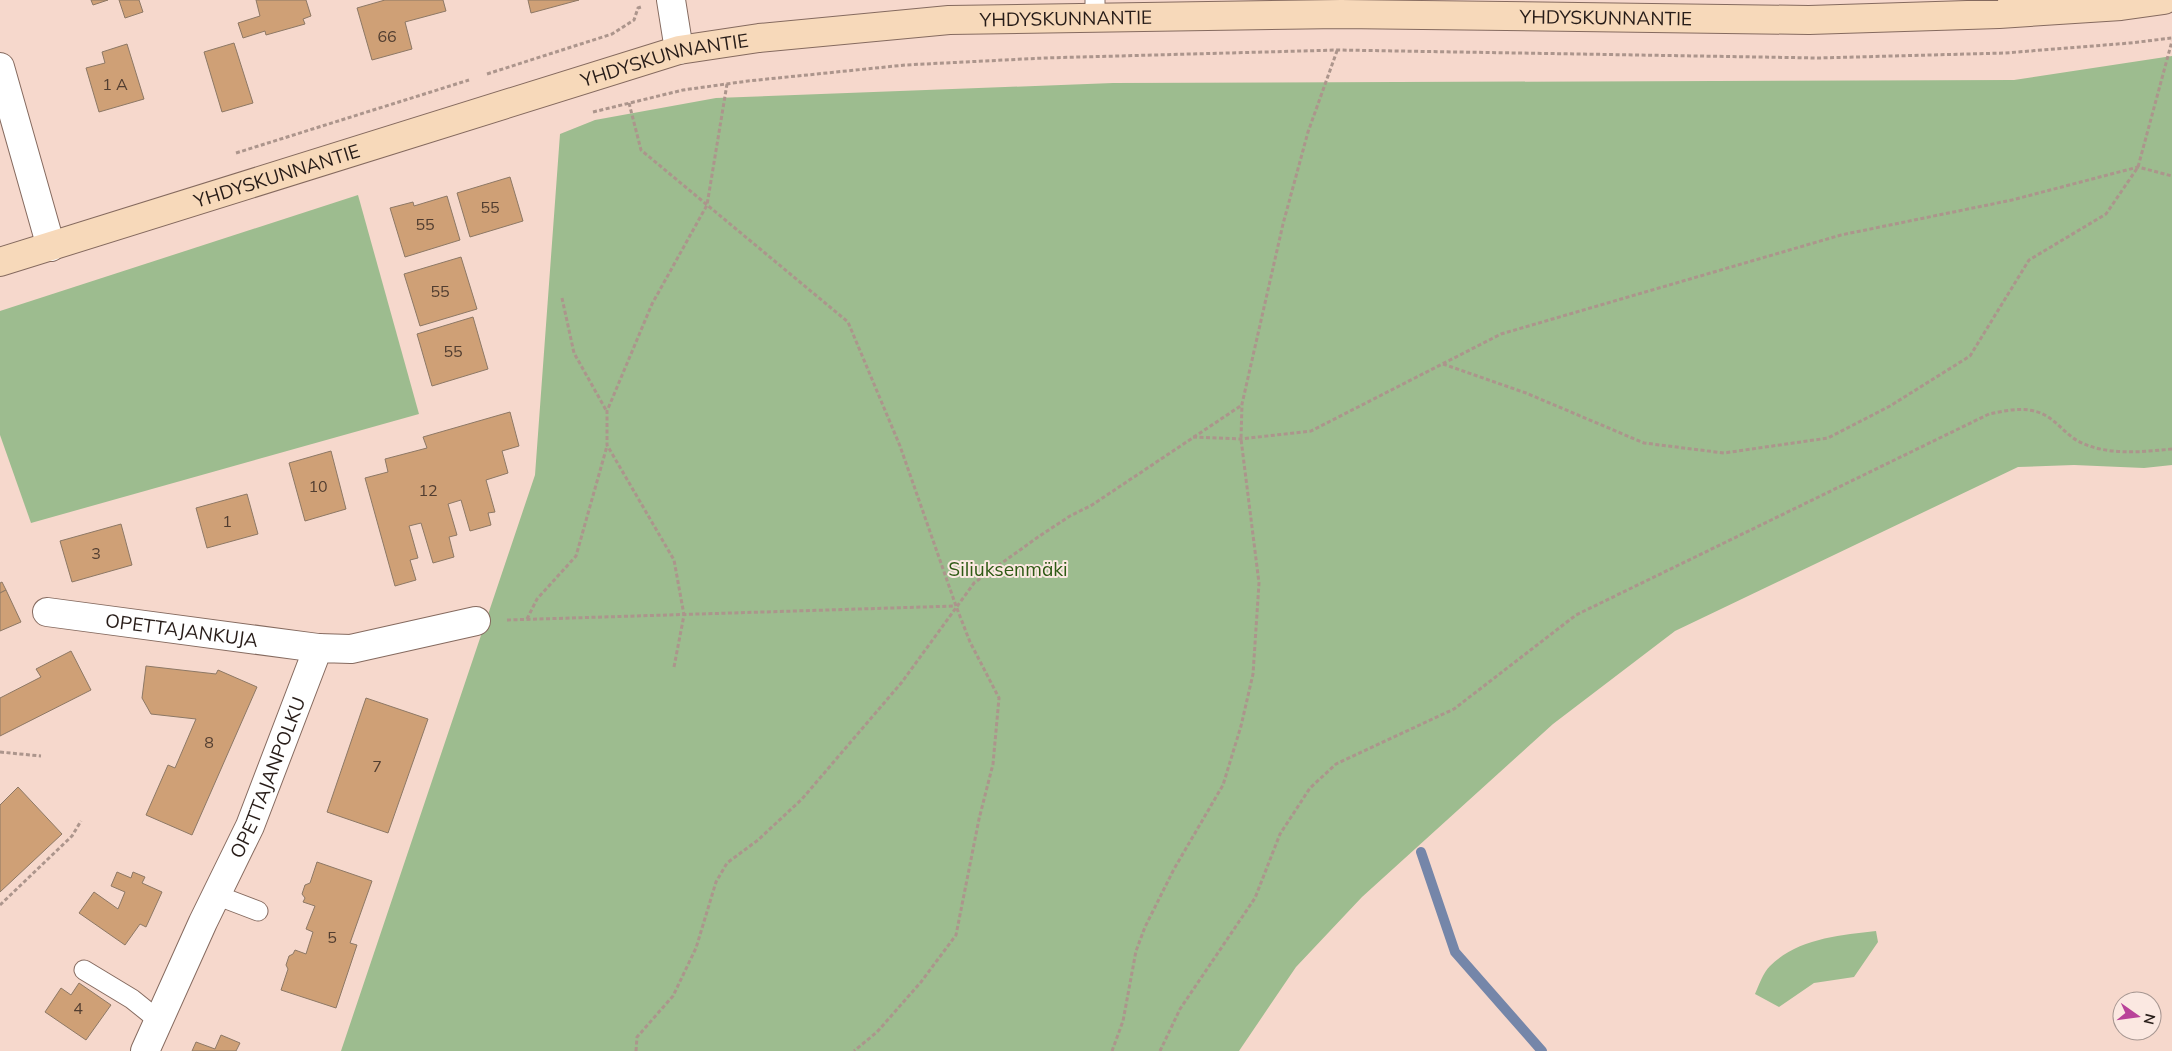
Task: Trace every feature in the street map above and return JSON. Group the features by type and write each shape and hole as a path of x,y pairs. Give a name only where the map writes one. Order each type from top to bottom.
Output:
{"main road":[{"name":"YHDYSKUNNANTIE","path":"0,262 494,106 679,50 759,38 949,20 1095,9 1341,14 1608,8 1818,20 1999,14 2121,6 2164,0"}],"street":[{"path":"671,0 679,50"},
{"path":"0,67 51,247"},
{"name":"OPETTAJANKUJA","path":"47,612 318,648"},
{"path":"318,648 351,649 476,621"},
{"name":"OPETTAJANPOLKU","path":"145,1051 216,895 250,826 318,648"}],"lane":[{"path":"216,895 258,911"},
{"path":"84,970 132,999 158,1020"}],"path":[{"path":"479,77 612,34 634,20 638,8 644,5"},
{"path":"683,90 915,64 1044,58 1338,50 1818,58 2004,53 2172,39 2138,167 2106,214 2029,260 1970,356 1890,406 1828,438 1724,453 1644,443 1526,393 1443,364"},
{"path":"1112,1051 1123,1020 1136,951 1145,927 1174,868 1223,785 1241,726 1253,674 1259,583 1241,439 1242,404 1283,224 1308,132 1338,50"},
{"path":"233,154 470,80"},
{"path":"527,619 536,599 576,556 607,445 607,411 652,304 707,204 727,84"},
{"path":"629,103 641,150 848,322 900,446 970,642 998,698 992,764 956,935 921,982 877,1032 854,1051"},
{"path":"1193,437 1241,439 1311,431 1502,334 1831,238 2012,200 2138,167 2172,176"},
{"path":"562,298 574,353 607,411"},
{"path":"636,1051 637,1037 673,996 696,948 716,882 727,863 758,840 802,799 902,682 974,583 1070,516 1092,506 1242,404"},
{"path":"1160,1051 1180,1009 1255,898 1280,834 1310,788 1336,764 1454,708 1576,614 1989,414 2021,408 2047,416 2077,441 2101,450 2138,452 2172,449"},
{"path":"607,445 615,462 674,560 684,614 674,667"},
{"path":"476,621 956,606"},
{"path":"0,752 41,756"},
{"path":"0,905 72,836 81,821"}],"green space":[{"name":"Siliuksenmäki","path":"2172,56 2172,465 2144,468 2074,465 2018,467 1675,631 1553,724 1362,897 1296,967 1239,1051 341,1051 535,475 560,134 595,120 716,98 1113,83 2014,80"},
{"path":"358,195 419,414 31,523 0,435 0,311"},
{"path":"1876,931 1878,942 1854,977 1814,983 1779,1007 1755,994 1761,979 1770,966 1793,950 1819,940"}],"building":[{"path":"91,0 108,0 93,5"},
{"path":"119,0 139,0 143,12 125,18"},
{"path":"256,0 306,0 311,16 303,19 305,24 266,35 265,31 243,38 238,23 260,16"},
{"path":"385,0 443,0 446,11 405,22 412,49 372,60 357,8"},
{"path":"528,0 579,0 531,13"},
{"path":"234,43 253,103 222,112 204,52"},
{"path":"127,44 144,99 99,112 86,68 105,63 102,52"},
{"path":"510,177 523,221 470,237 457,193"},
{"path":"447,196 460,240 405,257 390,208 413,202 414,206"},
{"path":"461,257 477,309 420,326 404,274"},
{"path":"473,317 488,369 432,386 417,334"},
{"path":"510,412 519,446 502,451 508,473 486,480 495,512 488,513 491,525 470,531 461,500 448,504 457,535 449,537 454,557 433,563 421,523 409,526 418,558 410,560 416,580 395,586 365,478 388,472 385,459 427,448 423,437"},
{"path":"331,451 346,509 305,521 289,463"},
{"path":"247,494 258,534 207,548 196,508"},
{"path":"121,524 132,565 72,582 60,541"},
{"path":"2,582 6,590 0,593 0,583"},
{"path":"6,590 21,622 0,631 0,593"},
{"path":"71,651 91,690 0,736 0,698 41,677 36,669"},
{"path":"146,666 216,674 218,670 257,687 192,835 146,815 168,765 175,768 196,719 151,714 142,698"},
{"path":"366,698 428,719 388,833 327,812"},
{"path":"18,787 62,834 0,892 0,805"},
{"path":"317,862 372,881 350,943 357,945 336,1008 281,990 288,969 286,965 289,956 295,950 306,954 313,932 306,929 315,906 303,902 305,898 302,894 305,885 310,883"},
{"path":"117,872 131,878 133,872 145,877 142,883 162,892 146,927 140,924 125,945 79,913 94,892 118,909 125,892 111,886"},
{"path":"79,983 111,1005 86,1040 45,1012 61,988 71,995"},
{"path":"221,1035 240,1043 236,1051 192,1051 196,1042 215,1049"}],"waterway":[{"path":"1421,852 1455,952 1542,1051"}]}
